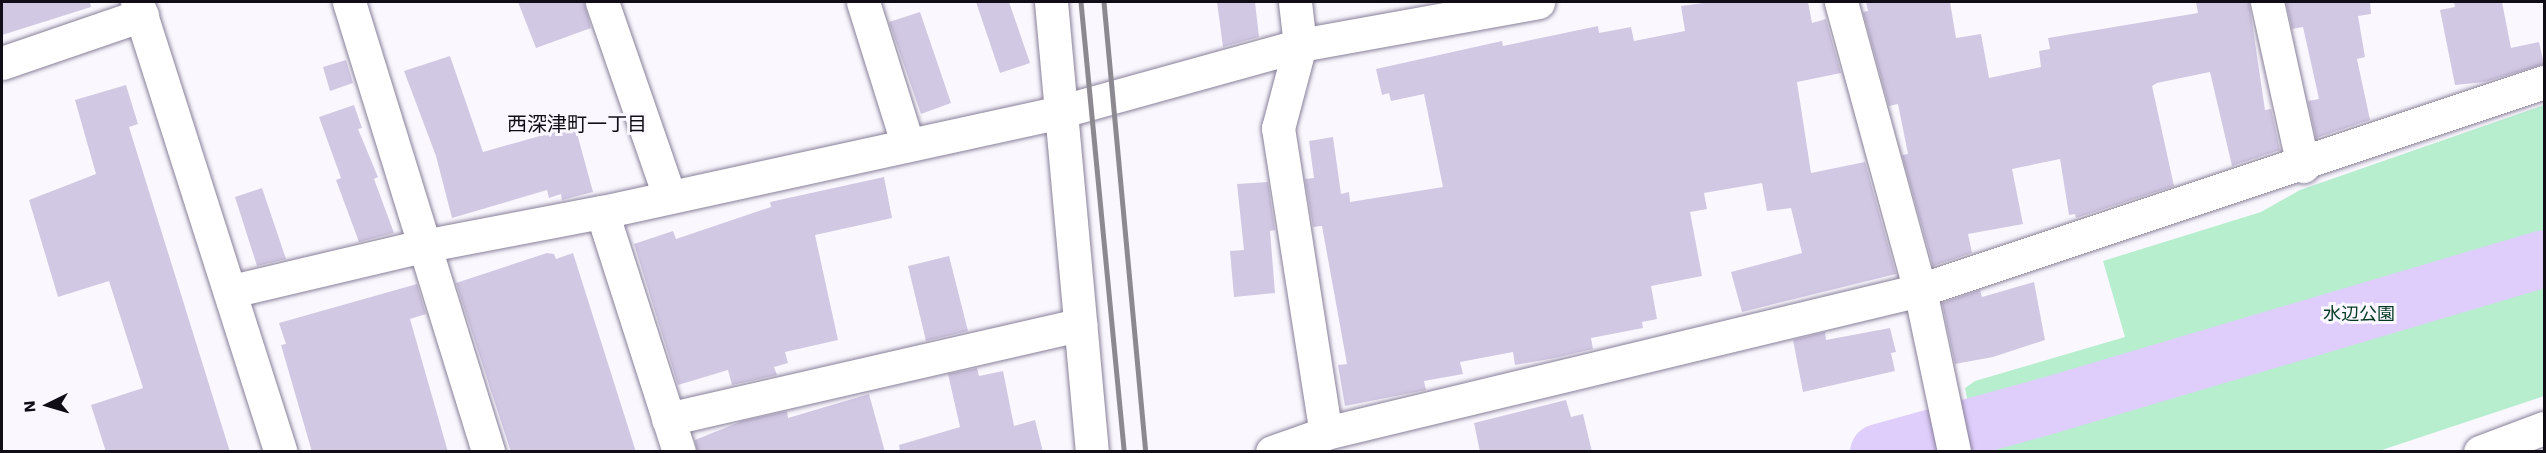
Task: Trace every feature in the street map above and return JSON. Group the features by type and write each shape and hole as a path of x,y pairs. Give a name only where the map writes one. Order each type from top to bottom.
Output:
{"street":[{"path":"349,2 488,452"},
{"path":"602,2 669,195"},
{"path":"862,2 907,142"},
{"path":"1051,2 1059,112 1092,452"},
{"path":"1295,2 1300,45 1278,128 1326,433"},
{"path":"232,291 423,246 602,212 907,142 1059,112 1300,45 1538,2"},
{"path":"1841,2 1920,290 1954,452"},
{"path":"2267,2 2303,166"},
{"path":"2,63 140,8 232,291 281,452"},
{"path":"1272,452 1326,433 1920,290 2303,166 2544,82"},
{"path":"602,212 679,452"},
{"path":"668,419 1080,325"},
{"path":"2480,452 2544,428"}],"green space":[{"name":"水辺公園","path":"2544,105 2544,396 2379,451 1977,451 1965,388 1975,381 2125,337 2103,261 2261,212 2300,190"}],"building":[{"path":"2,2 90,2 91,7 2,35"},
{"path":"518,2 584,2 591,28 536,48"},
{"path":"976,2 1009,2 1030,63 1000,73"},
{"path":"1217,2 1255,2 1259,37 1223,47"},
{"path":"1711,2 1808,2 1812,23 1826,19 1841,73 1797,82 1811,173 1865,162 1896,274 1742,312 1731,272 1802,253 1791,208 1767,211 1762,183 1704,193 1707,209 1690,212 1702,276 1651,286 1657,319 1642,322 1643,328 1591,338 1593,349 1555,358 1515,365 1513,352 1460,362 1463,374 1424,381 1426,390 1345,406 1338,365 1347,364 1322,226 1313,227 1305,179 1314,178 1309,141 1333,137 1341,194 1349,192 1350,202 1443,187 1424,94 1391,101 1389,93 1382,95 1376,69 1502,41 1503,46 1598,26 1599,33 1631,27 1634,41 1685,31 1681,6"},
{"path":"1866,2 1950,2 1956,38 1981,34 1989,78 2041,67 2039,51 2050,49 2048,38 2198,13 2196,2 2249,2 2265,110 2271,109 2280,150 2232,166 2210,72 2157,83 2152,86 2174,186 2076,218 2075,214 2069,215 2060,159 2012,169 2023,224 1968,234 1972,253 1933,266 1902,155 1908,154 1898,104 1889,106 1863,12 1868,11"},
{"path":"2286,2 2370,2 2371,14 2358,16 2365,57 2357,59 2370,120 2316,138 2308,101 2319,99 2303,27 2292,29"},
{"path":"2454,2 2502,2 2511,48 2539,42 2544,64 2485,82 2455,85 2440,10 2455,7"},
{"path":"920,12 951,103 921,114 889,22"},
{"path":"450,56 483,152 575,126 593,192 562,200 561,194 549,198 547,190 452,218 436,156 404,71"},
{"path":"346,60 353,83 330,91 323,67"},
{"path":"126,85 138,124 129,127 230,452 106,452 91,405 143,388 109,281 58,297 29,200 96,174 75,100"},
{"path":"354,105 362,128 358,129 378,177 374,179 394,233 359,242 336,180 341,178 319,117"},
{"path":"884,177 892,218 815,235 838,340 785,352 788,363 774,367 777,375 732,385 728,370 678,385 634,244 673,231 676,239 771,207 770,202"},
{"path":"1268,182 1275,230 1270,231 1275,293 1234,297 1230,251 1244,250 1237,184"},
{"path":"262,188 286,259 257,266 235,197"},
{"path":"547,253 554,254 556,259 573,253 636,452 511,452 456,283"},
{"path":"949,256 968,331 926,341 908,266"},
{"path":"2034,282 2045,340 1993,357 1955,364 1942,303 1980,290 1982,297"},
{"path":"417,284 426,314 410,319 448,452 312,452 281,345 286,344 279,323"},
{"path":"1890,328 1896,352 1891,353 1895,371 1803,392 1793,340 1825,332 1826,340"},
{"path":"977,368 979,376 1003,371 1014,426 1035,420 1043,452 900,452 899,445 960,427 948,374"},
{"path":"869,394 885,452 697,452 695,440 742,421 787,411 788,418"},
{"path":"1566,400 1571,417 1583,414 1592,452 1480,452 1474,423"}],"waterway":[{"path":"1878,452 2045,406 2544,258"}],"railway":[{"path":"1081,2 1124,452"},
{"path":"1104,2 1146,452"}],"district":[{"name":"西深津町一丁目","path":"577,124"}]}
